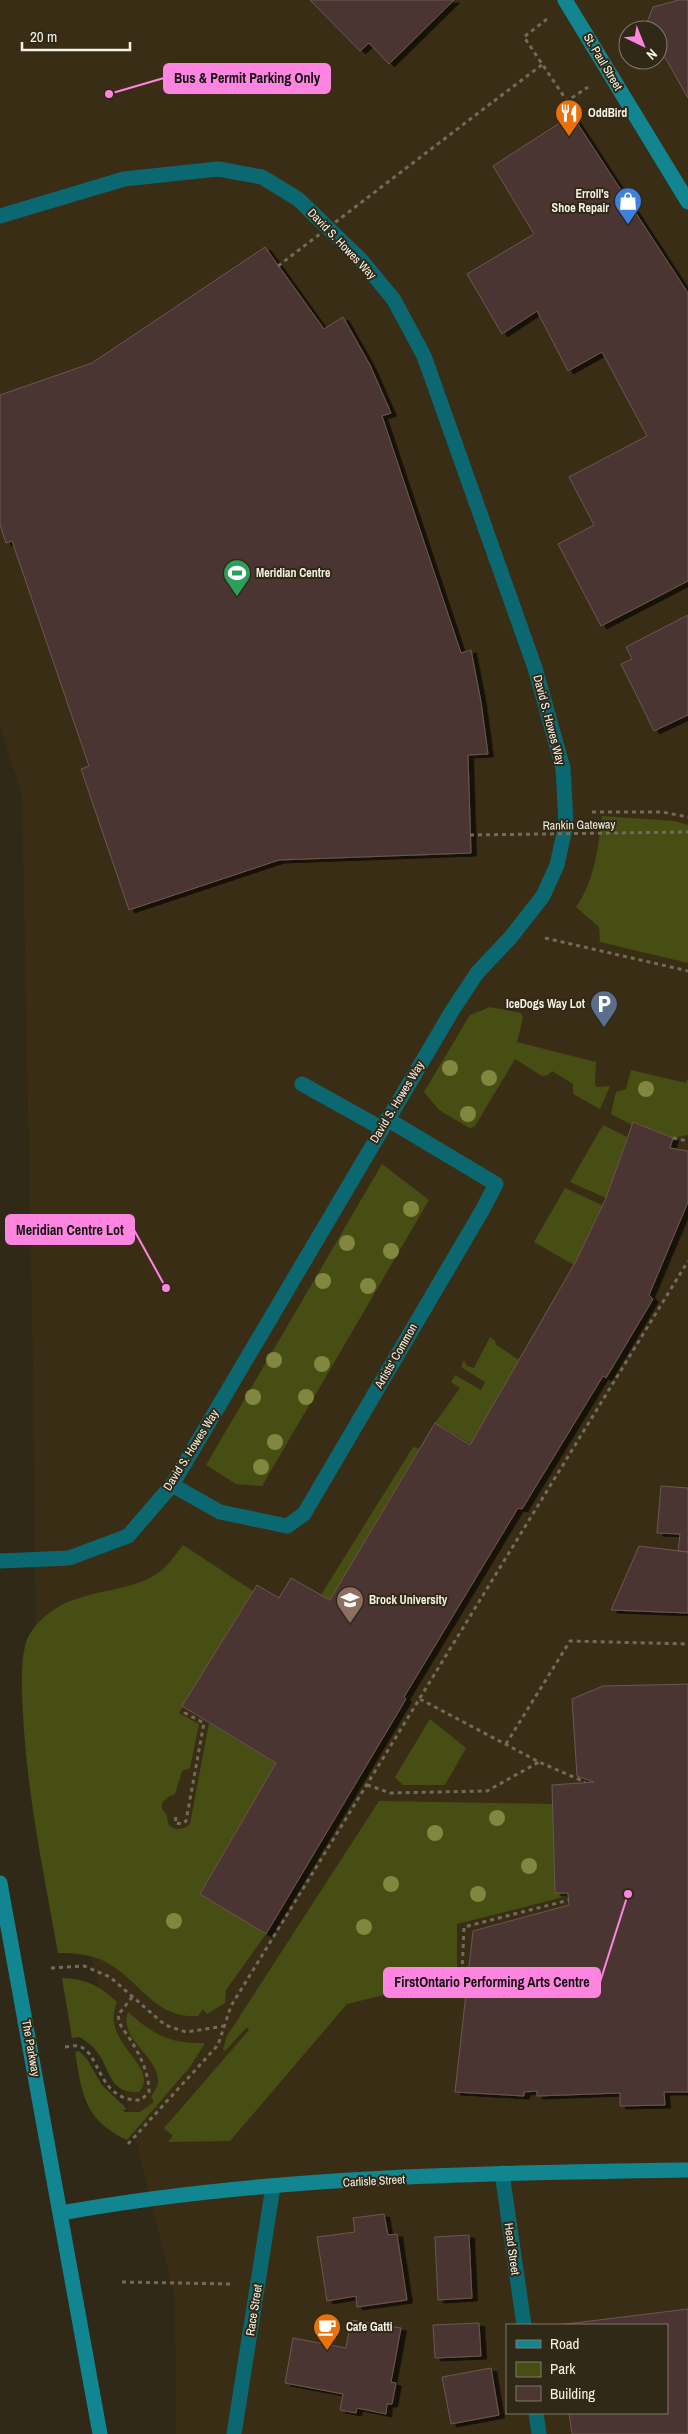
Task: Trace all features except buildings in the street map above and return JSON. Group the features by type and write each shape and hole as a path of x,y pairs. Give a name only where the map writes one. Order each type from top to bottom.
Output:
{"street":[{"name":"St. Paul Street","path":"570,1 610,73 688,202"},
{"name":"David S. Howes Way","path":"0,216 124,179 218,169 262,177 298,199 362,261 394,300 424,356 535,668 563,768 566,824 557,865 543,896 516,931 477,973 384,1124 172,1485 128,1536 69,1558 0,1561"},
{"path":"302,1084 384,1124"},
{"name":"Artists' Common","path":"172,1485 220,1512 287,1526 304,1514 496,1184 384,1124"},
{"name":"The Parkway","path":"0,1882 62,2213"},
{"name":"Carlisle Street","path":"62,2213 132,2200 273,2187 502,2173 688,2170"},
{"name":"Head Street","path":"502,2173 524,2324"},
{"name":"Race Street","path":"234,2434 273,2187"},
{"path":"62,2213 100,2434"},
{"path":"536,2414 539,2434"}],"path":[{"path":"570,1 524,37 567,101 610,73"},
{"path":"278,266 543,64"},
{"path":"565,813 662,812 688,818"},
{"name":"Rankin Gateway","path":"470,835 688,832"},
{"path":"516,931 688,971"},
{"path":"673,1138 688,1141"},
{"path":"128,2144 218,2044 231,2006 688,1261"},
{"path":"506,1744 570,1641 688,1644"},
{"path":"420,1699 539,1762 585,1782"},
{"path":"176,1817 175,1823 182,1824 186,1820 204,1723 185,1713 187,1710"},
{"path":"367,1785 391,1792 487,1791 539,1762"},
{"path":"462,1972 464,1927 568,1900"},
{"path":"51,1968 84,1966 110,1976 165,2025 186,2032 225,2026"},
{"path":"66,2047 78,2046 86,2050 92,2056 96,2069 114,2093 131,2100 141,2100 149,2092 149,2080 145,2067 130,2040 120,2027 118,2014 133,1996"},
{"path":"122,2282 232,2284"}],"shaded area":[{"path":"0,0 688,0 688,2434 176,2434 175,2298 37,1738 33,1370 22,794 0,726"}],"green space":[{"path":"602,816 674,821 688,825 688,963 600,942 599,927 576,907 592,875"},
{"path":"490,1007 521,1013 523,1018 517,1042 596,1062 595,1084 597,1087 610,1086 600,1109 573,1094 573,1084 552,1071 548,1075 542,1076 515,1059 475,1126 470,1128 439,1110 424,1092 470,1015"},
{"path":"631,1070 686,1083 688,1078 688,1135 673,1138 634,1122 632,1125 611,1114 616,1092 626,1089"},
{"path":"603,1125 627,1137 606,1198 570,1182"},
{"path":"382,1164 429,1200 262,1486 236,1484 206,1465"},
{"path":"565,1188 602,1205 574,1265 534,1242"},
{"path":"490,1337 496,1342 495,1344 519,1360 470,1445 435,1423 460,1388 451,1382 455,1375 481,1390 485,1382 461,1367 464,1360 467,1366 474,1368"},
{"path":"413,1447 419,1449 330,1600 321,1595"},
{"path":"183,1545 253,1591 179,1713 199,1724 190,1768 182,1771 175,1794 168,1797 162,1803 162,1809 167,1815 169,1824 174,1829 182,1829 190,1824 209,1723 276,1763 200,1894 266,1934 226,1990 225,2003 207,2014 203,2009 198,2016 183,2015 158,2005 117,1969 104,1961 82,1954 58,1953 32,1804 25,1744 22,1689 23,1654 32,1631 43,1618 64,1604 77,1599 147,1579 165,1567"},
{"path":"430,1719 466,1748 445,1785 403,1785 395,1777"},
{"path":"379,1801 553,1804 555,1893 568,1893 568,1896 457,1924 457,1977 347,2004 230,2141 168,2142 173,2136 164,2128 249,2030 247,2027 225,2051 223,2049 227,2036"},
{"path":"62,1978 92,1984 117,2002 114,2017 116,2030 143,2073 144,2082 139,2092 129,2092 116,2085 93,2047 79,2037 72,2038"},
{"path":"128,2012 146,2027 172,2040 205,2043 190,2067 127,2140 102,2124 93,2114 83,2093 75,2052 79,2051 87,2059 102,2085 127,2109 123,2110 125,2112 140,2112 154,2102 151,2097 158,2083 157,2073 153,2064 129,2031 127,2022"}],"place":[{"name":"Bus & Permit Parking Only","path":"109,94"},
{"name":"OddBird","path":"569,137"},
{"name":"Erroll's Shoe Repair","path":"628,225"},
{"name":"Meridian Centre","path":"237,597"},
{"name":"IceDogs Way Lot","path":"604,1028"},
{"name":"Meridian Centre Lot","path":"166,1288"},
{"name":"Brock University","path":"350,1624"},
{"name":"FirstOntario Performing Arts Centre","path":"628,1894"},
{"name":"Cafe Gatti","path":"327,2351"}]}
